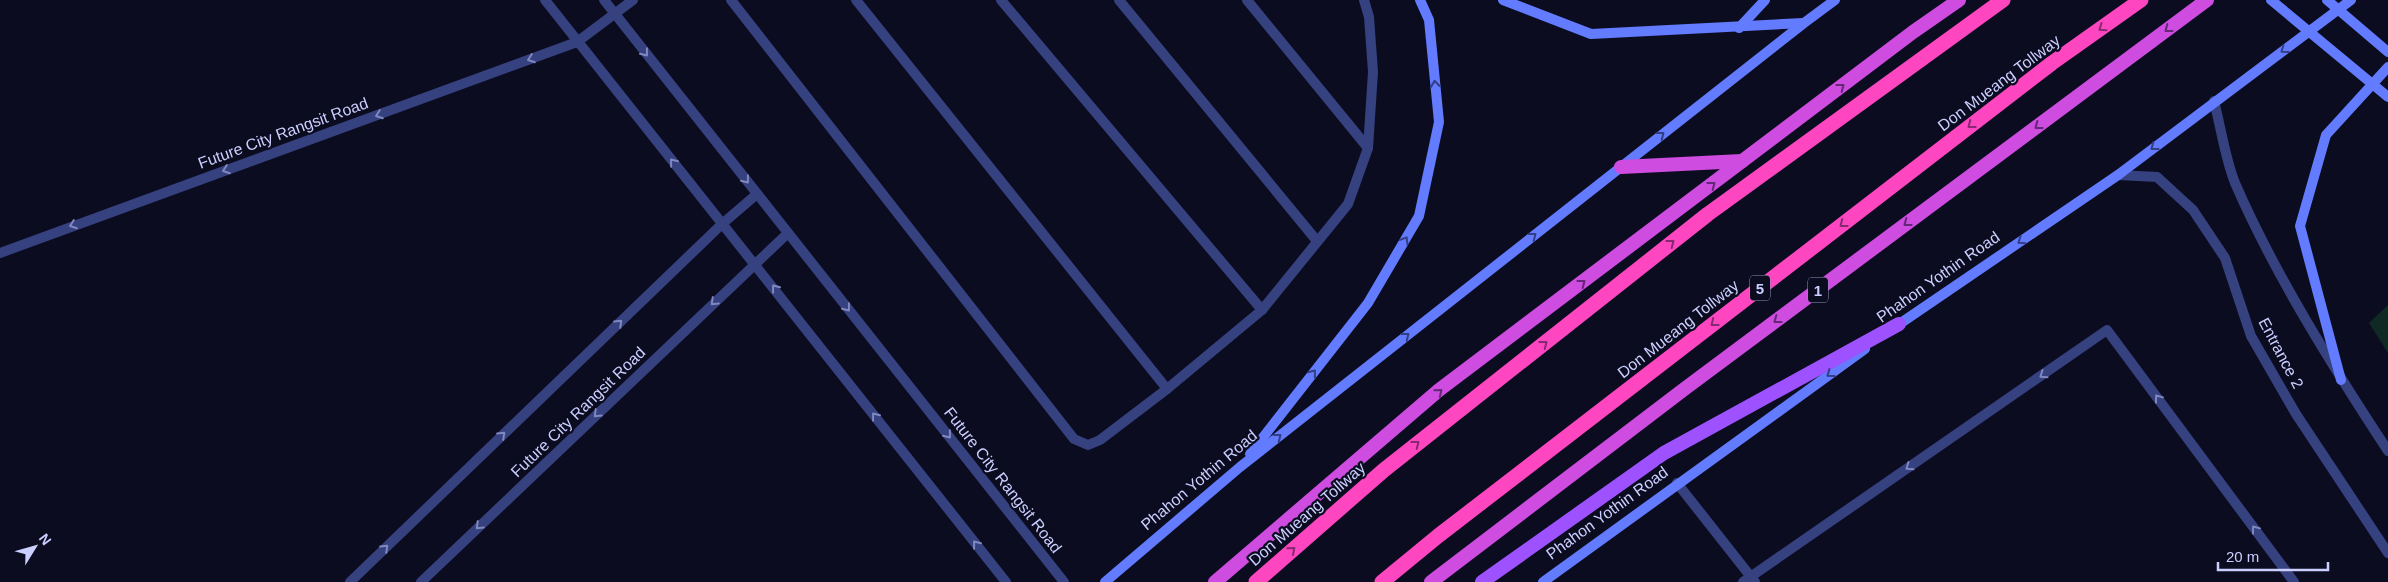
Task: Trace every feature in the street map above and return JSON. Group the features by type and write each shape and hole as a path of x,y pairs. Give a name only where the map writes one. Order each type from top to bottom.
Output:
{"highway":[{"path":"1215,582 1440,390 1913,32 1959,0"},
{"name":"Don Mueang Tollway","path":"1256,582 1384,470 1708,214 2003,0"},
{"name":"Don Mueang Tollway","path":"1382,582 1438,536 2052,63 2142,0"},
{"name":"1","path":"1431,582 1679,393 2207,0"},
{"path":"1621,167 1742,162"}],"main road":[{"path":"1240,467 1368,302 1419,216 1439,122 1429,20 1420,0"},
{"path":"1503,0 1590,34 1738,28 1804,23"},
{"path":"1738,28 1765,0"},
{"name":"Phahon Yothin Road","path":"1105,582 1240,467 1835,0"},
{"path":"2271,0 2388,97"},
{"path":"2327,0 2388,52"},
{"name":"Phahon Yothin Road","path":"1543,582 1677,483 1900,324 2118,175 2214,101 2352,0"},
{"path":"2341,380 2300,226 2326,136 2388,67"},
{"path":"1482,582 1664,453 1900,324"}],"street":[{"path":"545,0 1006,582"},
{"name":"Future City Rangsit Road","path":"604,0 1064,582"},
{"name":"Future City Rangsit Road","path":"0,253 577,42 633,0"},
{"path":"731,0 1074,439 1088,445 1100,440 1168,390 1262,310 1348,204 1368,148 1373,72 1369,17 1364,0"},
{"path":"856,0 1168,390"},
{"path":"1001,0 1262,310"},
{"path":"1119,0 1317,242"},
{"path":"1247,0 1368,148"},
{"path":"2214,101 2234,181 2271,256 2341,380 2388,451"},
{"name":"Entrance 2","path":"2118,175 2158,177 2194,210 2225,258 2251,336 2296,414 2388,553"},
{"path":"350,582 722,224 757,194"},
{"name":"Future City Rangsit Road","path":"421,582 788,233"},
{"path":"1677,483 1750,580 2107,330 2294,582"}],"green space":[{"path":"2388,305 2388,353 2369,323"}]}
